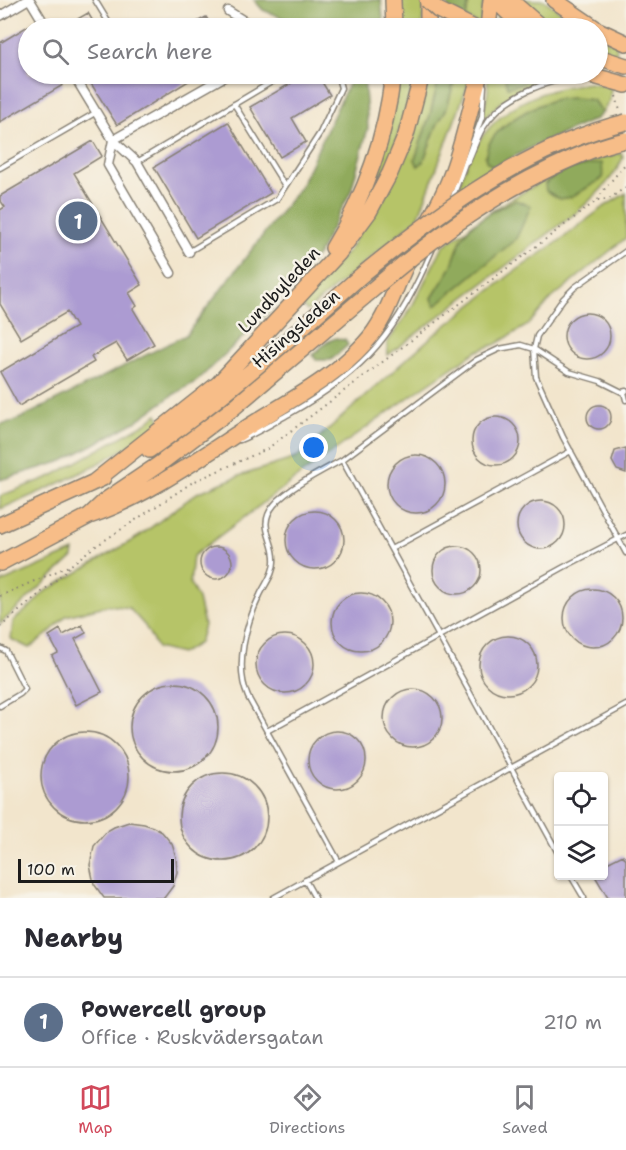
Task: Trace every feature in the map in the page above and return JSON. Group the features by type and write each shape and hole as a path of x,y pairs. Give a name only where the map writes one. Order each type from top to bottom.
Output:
{"highway":[{"path":"393,0 394,18"},
{"path":"428,0 428,18"},
{"path":"428,0 438,10 454,18"},
{"path":"510,0 526,18"},
{"path":"554,0 580,18"},
{"path":"490,18 492,3 519,18"},
{"path":"608,35 626,43"},
{"path":"608,60 626,66"},
{"path":"608,74 626,76"},
{"path":"302,294 343,231 363,191 380,143 392,84"},
{"name":"Lundbyleden","path":"94,482 218,384 326,270 351,239 380,193 406,135 419,84"},
{"path":"89,516 111,509 215,449 343,365 365,343 378,327 450,178 477,84"},
{"name":"Hisingsleden","path":"0,525 117,471 187,424 408,237 495,177 568,140 623,118"},
{"name":"Hisingsleden","path":"0,563 89,516 106,500 158,465 232,409 414,254 465,216 503,192 575,157 626,140"}],"street":[{"path":"0,16 28,0 40,18"},
{"path":"228,11 239,18"},
{"path":"79,84 113,140 136,162 189,252"},
{"path":"171,273 108,165 113,140 211,84"}],"lane":[{"path":"95,0 106,18"},
{"path":"136,162 268,84"},
{"path":"189,252 277,199 320,133 341,88 340,84"},
{"path":"215,449 252,435 306,404 355,370 384,339 415,288 444,223 482,117 484,84"},
{"path":"455,190 483,127 504,106 546,84"},
{"path":"234,104 285,186"},
{"path":"0,168 96,112"},
{"path":"626,250 575,287 563,299 549,315 537,336 534,349 536,377 571,451 626,553"},
{"path":"621,254 626,258"},
{"path":"339,862 243,687 241,671 243,650 251,618 275,561 266,525 267,517 274,504 300,484 342,460 476,360 500,350 521,345 534,349 569,372 600,381 625,392 626,400"},
{"path":"391,549 571,451"},
{"path":"342,460 554,846"},
{"path":"267,731 626,535"},
{"path":"0,648 6,651 26,689 0,706"},
{"path":"273,898 626,705"},
{"path":"305,880 315,898"},
{"path":"574,880 584,898"}],"path":[{"path":"621,88 623,118"},
{"path":"626,163 598,200 609,199 626,187"},
{"path":"0,627 56,581 71,565"}],"green space":[{"path":"254,0 381,0 383,18 283,18 263,10"},
{"path":"398,0 419,0 424,4 423,18 399,18"},
{"path":"447,0 469,0 466,18 448,9"},
{"path":"469,0 484,0 481,18 466,18"},
{"path":"518,0 544,0 569,18 542,18"},
{"path":"498,12 505,18 497,18"},
{"path":"608,40 617,44 616,56 608,53"},
{"path":"348,84 365,84 368,128 351,191 318,254 266,315 197,381 135,422 63,461 0,480 0,424 15,421 186,335 300,187"},
{"path":"395,84 413,84 391,159 363,213"},
{"path":"427,84 438,84 415,159 418,166 423,162 437,125 447,108 453,84 468,84 418,218 307,311 301,304 350,249 415,128"},
{"path":"438,84 453,84 447,108 437,125 423,162 418,166 415,159"},
{"path":"488,84 532,84 501,102 471,135 484,108"},
{"path":"583,84 611,86 610,100 602,113 593,100 573,98 553,100 528,110 493,138 485,156 494,167 458,190 476,146 489,128 523,102 565,87"},
{"path":"573,98 593,100 602,113 596,119 534,146 494,167 486,161 491,141 508,123 550,101"},
{"path":"621,153 623,158 609,181 577,212 388,355 387,343 410,310 443,246 469,227 462,237 451,268 432,298 435,306 479,269 491,212 551,176 575,165","holes":["575,166 603,177 572,197 545,183"]},
{"path":"602,163 603,178 572,197 560,199 546,191 545,184 558,174 579,166"},
{"path":"626,193 626,238 552,298 528,325 496,344 477,351 422,388 303,473 193,556 190,583 198,599 204,625 199,643 181,654 157,648 145,626 129,608 109,605 66,616 29,648 11,639 13,621 44,592 138,537 197,493 239,476 296,458 430,338 511,274"},
{"path":"515,200 531,206 516,239 435,306 432,298 451,268 462,237 471,226 491,212"},
{"path":"336,338 345,339 348,345 331,360 316,360 313,355 327,342"},
{"path":"157,414 162,423 124,449 63,481 0,509 0,496 52,476 146,423"},
{"path":"74,551 73,557 0,624 0,583"}],"building":[{"path":"88,13 91,18 79,18"},
{"path":"18,32 18,84 63,85 0,122 0,43"},
{"path":"91,84 184,84 117,125"},
{"path":"290,84 323,84 330,95 292,118 306,142 280,157 250,107"},
{"path":"228,122 271,193 196,238 154,167"},
{"path":"93,141 102,156 74,173 142,285 129,293 137,306 133,309 154,344 127,360 116,343 91,357 94,362 19,406 0,372 76,327 67,312 21,339 0,304 0,210 5,207 0,196"},
{"path":"587,313 603,320 610,336 603,352 587,359 571,352 564,336 571,320"},
{"path":"599,405 607,409 611,417 607,425 599,429 591,425 587,417 591,409"},
{"path":"496,417 513,424 520,441 513,458 496,465 479,458 472,441 479,424"},
{"path":"626,448 626,473 617,470 612,461 615,451"},
{"path":"416,455 427,457 440,468 445,484 443,495 432,508 416,513 405,511 392,500 387,484 389,473 400,460"},
{"path":"541,501 558,508 565,525 558,542 541,549 524,542 517,525 524,508"},
{"path":"315,511 326,513 339,524 344,540 342,551 331,564 315,569 304,567 291,556 286,540 288,529 299,516"},
{"path":"457,546 474,553 481,570 474,587 457,594 440,587 433,570 440,553"},
{"path":"216,547 228,551 232,563 228,575 216,579 204,575 200,563 204,551"},
{"path":"593,589 604,591 617,602 622,618 620,629 609,642 593,647 582,645 569,634 564,618 566,607 577,594"},
{"path":"361,593 372,595 385,606 390,622 388,633 377,646 361,651 350,649 337,638 332,622 334,611 345,598"},
{"path":"82,625 86,633 75,639 102,692 76,705 52,656 58,653 49,636 60,629 63,635"},
{"path":"285,635 296,637 309,648 314,664 312,675 301,688 285,693 274,691 261,680 256,664 258,653 269,640"},
{"path":"508,636 519,638 532,649 537,665 535,676 524,689 508,694 497,692 484,681 479,665 481,654 492,641"},
{"path":"174,683 191,686 205,696 215,710 218,727 215,744 205,758 191,768 174,771 157,768 143,758 133,744 130,727 133,710 143,696 157,686"},
{"path":"413,689 424,691 437,702 442,718 440,729 429,742 413,747 402,745 389,734 384,718 386,707 397,694"},
{"path":"337,731 348,733 361,744 366,760 364,771 353,784 337,789 326,787 313,776 308,760 310,749 321,736"},
{"path":"85,732 102,736 116,745 125,759 129,776 125,793 116,807 102,816 85,820 68,816 54,807 45,793 41,776 45,759 54,745 68,736"},
{"path":"223,773 240,777 254,786 263,800 267,817 263,834 254,848 240,857 223,861 206,857 192,848 183,834 179,817 183,800 192,786 206,777"},
{"path":"129,822 153,827 162,832 172,844 177,872 173,886 164,898 104,898 94,884 90,865 94,846 107,831"},
{"path":"623,855 626,860 626,898 608,898 597,880 608,880 608,862"}],"place":[{"name":"Powercell group","path":"78,221"}]}
